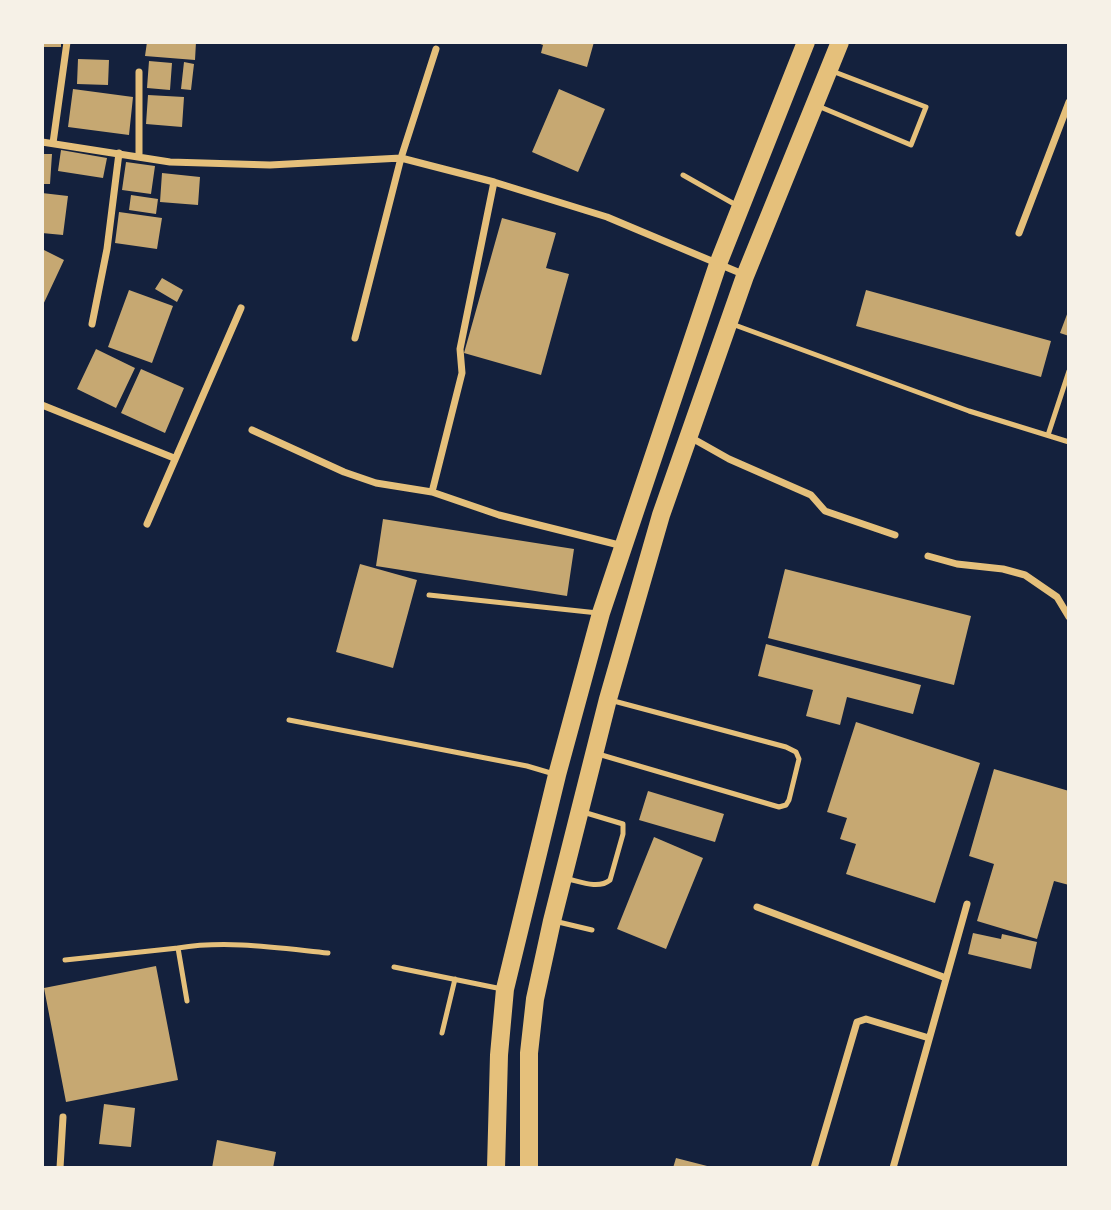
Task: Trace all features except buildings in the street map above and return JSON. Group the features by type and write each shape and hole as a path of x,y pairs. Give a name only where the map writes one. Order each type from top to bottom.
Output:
{"main road":[{"path":"496,1168 499,1055 505,989 557,775 601,613 718,264 806,42"},
{"path":"529,1168 529,1053 535,999 608,699 661,515 745,276 840,42"}],"street":[{"path":"53,143 67,42"},
{"path":"355,338 401,158 436,49"},
{"path":"139,72 139,156"},
{"path":"1019,233 1069,102"},
{"path":"42,142 170,162 270,165 401,158 494,182 607,217 745,276"},
{"path":"92,324 107,249 119,153"},
{"path":"432,492 462,373 460,349 494,182"},
{"path":"146,524 240,309"},
{"path":"42,405 174,457"},
{"path":"252,430 344,472 376,483 432,492 499,515 623,547"},
{"path":"690,437 729,459 811,495 825,511 895,535"},
{"path":"928,556 1025,575 1057,597 1069,617"},
{"path":"893,1168 967,904"},
{"path":"757,907 946,978"},
{"path":"814,1168 857,1022 866,1019 929,1038"},
{"path":"60,1168 63,1117"}],"lane":[{"path":"813,104 911,145 926,107 829,69"},
{"path":"683,175 739,206"},
{"path":"729,322 957,407 1069,442"},
{"path":"1048,435 1069,371"},
{"path":"429,595 601,613"},
{"path":"595,753 779,807 789,800 797,770 799,759 796,752 786,747 608,699"},
{"path":"289,720 527,766 557,775"},
{"path":"563,878 598,886 605,884 610,880 623,834 623,824 580,811"},
{"path":"552,921 592,930"},
{"path":"65,960 178,948 268,947 328,953"},
{"path":"178,948 187,1001"},
{"path":"394,967 505,989"},
{"path":"442,1033 455,979"}]}
